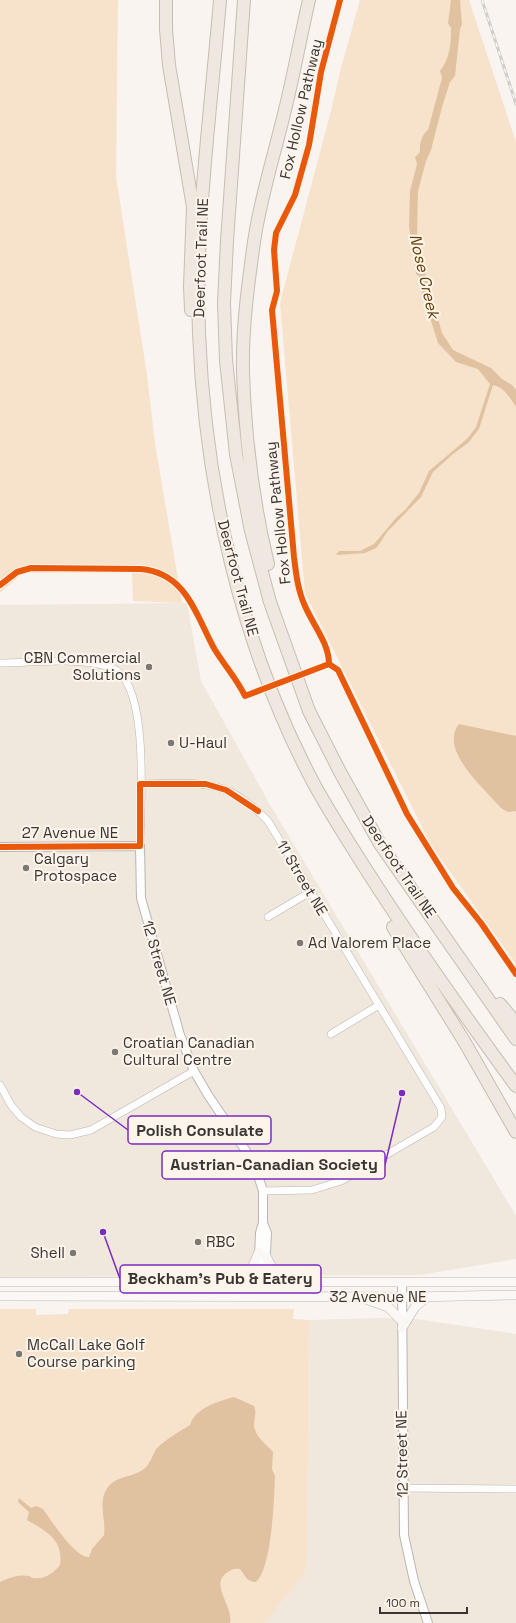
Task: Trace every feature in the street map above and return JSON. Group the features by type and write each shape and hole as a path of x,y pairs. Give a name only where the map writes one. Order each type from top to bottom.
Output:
{"highway":[{"path":"166,0 166,29 169,65 193,207 190,286 195,371 207,482 224,557 242,621 248,635 256,646"},
{"name":"Deerfoot Trail NE","path":"220,0 201,217 199,334 210,455 219,508 245,614 280,712 313,782 334,819 408,934 516,1086"},
{"name":"Deerfoot Trail NE","path":"244,0 226,249 224,303 226,360 236,454 251,531 270,602 310,711 340,772 380,844 516,1039"},
{"path":"304,23 306,0"},
{"path":"289,654 266,554 253,483 243,371 245,319 254,241 261,206 296,63 309,0"},
{"path":"334,819 394,929 464,1041 516,1132"},
{"path":"476,982 493,995 516,1023"}],"main road":[{"path":"237,1283 249,1275 262,1254 271,1268 281,1275 325,1283"},
{"name":"32 Avenue NE","path":"0,1282 262,1284 516,1282"},
{"name":"32 Avenue NE","path":"0,1296 427,1297 516,1295"},
{"path":"357,1297 388,1307 402,1325 415,1307 427,1297"}],"street":[{"name":"12 Street NE","path":"0,663 76,662 92,664 114,669 128,682 137,709 140,731 141,898 180,1035 194,1071 208,1095 254,1163 263,1192 263,1223 267,1233 262,1254 261,1296"},
{"name":"11 Street NE","path":"140,784 206,784 226,790 241,798 268,821 441,1108 442,1118 434,1127 341,1181 312,1190 263,1192"},
{"name":"27 Avenue NE","path":"0,847 140,846"},
{"path":"268,917 310,892"},
{"path":"332,1034 379,1005"},
{"path":"0,1085 11,1105 21,1117 35,1127 56,1134 70,1136 91,1130 194,1071"},
{"name":"12 Street NE","path":"402,1282 402,1488 404,1535 414,1581 428,1623"},
{"path":"402,1488 516,1489"}],"shaded area":[{"path":"0,0 118,0 116,176 147,375 155,443 182,603 133,601 132,573 23,573 0,593"},
{"path":"360,0 469,0 516,142 516,964 431,845 305,593 280,303"},
{"path":"187,603 201,681 269,803 516,1216 516,1259 420,1275 0,1277 0,605"},
{"path":"0,1309 36,1309 36,1315 68,1314 69,1309 294,1309 293,1319 309,1320 307,1563 303,1576 265,1623 0,1623"},
{"path":"378,1318 417,1319 516,1334 516,1623 265,1623 303,1576 307,1563 309,1320"}],"water":[{"name":"Nose Creek","path":"451,0 460,0 462,24 460,29 455,76 450,82 418,191 417,236 420,254 442,333 453,350 491,368 502,379 512,385 516,390 516,407 504,390 493,385 479,429 468,443 433,472 421,497 387,532 376,548 365,553 336,555 339,551 360,551 374,544 396,518 405,510 419,493 429,471 468,438 476,427 490,384 478,369 456,362 438,343 420,286 419,276 416,274 409,226 410,191 417,164 415,157 420,152 421,140 428,130 442,78 440,71 446,61 449,51 451,28 448,23"},
{"path":"459,724 516,736 516,811 508,812 501,808 466,769 454,745 454,734"},
{"path":"234,1397 254,1406 254,1425 256,1433 273,1452 272,1469 275,1476 269,1548 266,1563 261,1574 256,1582 253,1582 246,1578 240,1569 234,1569 223,1577 220,1583 223,1596 229,1610 230,1623 0,1623 0,1582 17,1576 29,1576 32,1578 45,1577 55,1571 60,1565 61,1556 56,1543 47,1532 27,1520 29,1512 18,1502 19,1498 31,1508 36,1506 43,1509 70,1545 83,1556 89,1557 92,1549 104,1535 103,1497 109,1486 118,1479 144,1469 157,1448 190,1425 197,1414 202,1410 215,1403"}],"railway":[{"path":"482,0 516,104"}],"cycle path":[{"name":"Fox Hollow Pathway","path":"329,664 324,641 308,613 299,588 297,576 294,557 272,310 277,291 274,250 276,233 295,195 309,145 321,72 340,0"},
{"path":"0,585 17,572 31,568 141,569 157,572 180,587 188,598 215,650 235,678 245,696 329,664"},
{"path":"329,664 338,670 407,814 453,888 481,923 516,974"},
{"path":"0,847 140,846 140,784 206,784 226,790 258,811"}],"place":[{"name":"CBN Commercial Solutions","path":"149,667"},
{"name":"U-Haul","path":"171,743"},
{"name":"Calgary Protospace","path":"26,868"},
{"name":"Ad Valorem Place","path":"300,943"},
{"name":"Croatian Canadian Cultural Centre","path":"115,1052"},
{"name":"Polish Consulate","path":"77,1092"},
{"name":"Austrian-Canadian Society","path":"402,1093"},
{"name":"Beckham's Pub & Eatery","path":"103,1232"},
{"name":"RBC","path":"198,1242"},
{"name":"Shell","path":"73,1253"},
{"name":"McCall Lake Golf Course parking","path":"19,1354"}]}
